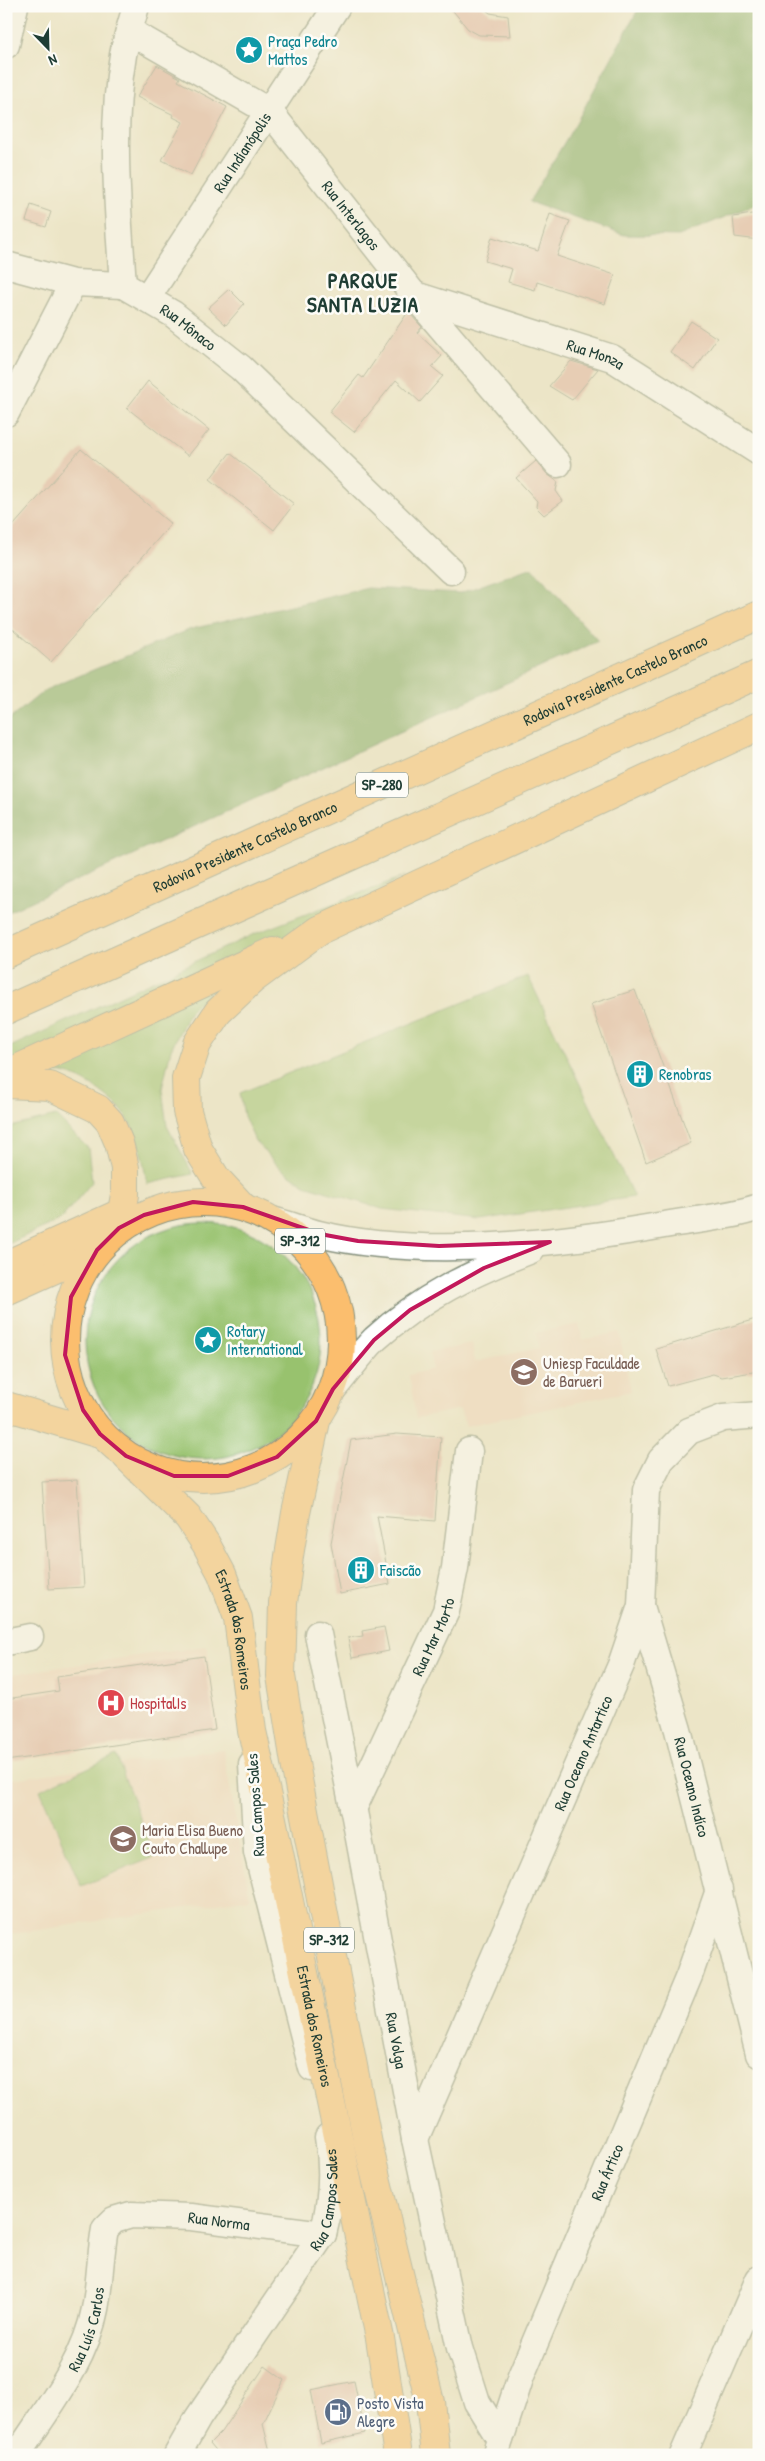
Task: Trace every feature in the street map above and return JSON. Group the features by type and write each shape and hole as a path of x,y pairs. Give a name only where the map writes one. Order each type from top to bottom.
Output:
{"main road":[{"name":"Rodovia Presidente Castelo Branco","path":"6,954 759,615"},
{"path":"6,1010 759,674"},
{"path":"6,1074 143,1009 320,930 759,726"},
{"path":"243,1207 216,1178 198,1149 187,1111 186,1078 197,1044 218,1012 252,980 320,930"},
{"path":"6,1084 50,1086 98,1109 110,1122 119,1142 125,1168 121,1220 97,1250 81,1275 71,1297 65,1326 65,1355 75,1393 83,1410 100,1434"},
{"name":"SP-312","path":"121,1220 144,1215 168,1206 193,1202 219,1202 243,1207 272,1220 295,1236 314,1256 329,1280 338,1307 342,1334 340,1362 333,1389 316,1421"},
{"path":"6,1266 121,1220"},
{"path":"6,1291 97,1250"},
{"name":"SP-312","path":"6,1406 100,1434 126,1456"},
{"path":"126,1456 149,1468 174,1476 201,1479 228,1476 253,1469 277,1457 298,1441 316,1421"},
{"name":"Estrada dos Romeiros","path":"316,1421 296,1513 289,1556 283,1603 282,1676 296,1769 368,2144 430,2402 436,2455"},
{"name":"Estrada dos Romeiros","path":"126,1456 188,1517 206,1544 222,1574 238,1618 242,1636 252,1730 380,2338 398,2455"}],"street":[{"path":"6,45 15,6"},
{"path":"6,265 73,283 124,285 116,196 117,144 123,55 136,6"},
{"name":"Rua Indianópolis","path":"147,298 270,112 337,6"},
{"name":"Rua Interlagos","path":"129,31 270,112 415,295 558,464"},
{"path":"6,413 73,283"},
{"name":"Rua Mônaco","path":"124,285 172,314 242,368 452,571"},
{"name":"Rua Monza","path":"415,295 612,358 759,452"},
{"path":"272,1220 320,1234 389,1244 439,1246 550,1242 624,1232 759,1206"},
{"path":"333,1389 374,1340 410,1310 446,1287 484,1268 550,1242"},
{"name":"Rua Oceano Antartico","path":"415,2139 621,1665 640,1606 646,1490 661,1460 689,1431 723,1418 759,1415"},
{"name":"Rua Mar Morto","path":"353,1809 446,1611 455,1568 469,1451"},
{"name":"Rua Oceano Indíco","path":"640,1606 678,1730 719,1890 736,1970 759,2054"},
{"name":"Rua Volga","path":"318,1634 415,2139 462,2356 477,2402 496,2450"},
{"name":"Rua Campos Sales","path":"177,2455 198,2418 323,2234 331,2207 332,2181 329,2144 321,2103 267,1901 257,1852 252,1770 252,1730"},
{"name":"Rua Ártico","path":"496,2450 521,2376 689,1976 719,1890"},
{"path":"689,1976 720,1966 736,1970"},
{"name":"Rua Norma","path":"114,2220 130,2215 191,2217 323,2234"},
{"name":"Rua Luís Carlos","path":"17,2455 70,2371 87,2335 95,2310 105,2229 114,2220"},
{"path":"683,2455 759,2279"},
{"path":"430,2402 449,2455"}],"highlighted area":[{"path":"193,1202 243,1207 320,1234 358,1241 439,1246 550,1242 484,1268 410,1310 374,1340 333,1389 316,1421 277,1457 228,1476 174,1476 126,1456 100,1434 83,1410 65,1355 71,1297 97,1250 119,1228 144,1215"}],"shaded area":[{"name":"Uniesp Faculdade de Barueri","path":"579,1324 583,1340 619,1332 631,1391 466,1426 460,1409 416,1418 409,1375 432,1369 430,1352 472,1344 475,1362 539,1348 536,1333"},
{"name":"HospitalIs","path":"207,1646 219,1731 6,1762 6,1675"},
{"name":"Maria Elisa Bueno Couto Challupe","path":"223,1749 250,1898 6,1935 6,1780"}],"green space":[{"path":"640,6 759,6 759,203 679,236 624,235 529,202 577,121"},
{"path":"532,567 598,641 6,913 6,722 45,690 191,629 368,588 460,593"},
{"path":"405,876 227,975 190,1011 171,1049 162,1089 167,1126 193,1174 147,1184 137,1140 125,1115 114,1102 80,1079 63,1073 49,1072 27,1073 6,1078 6,1049 254,934"},
{"path":"528,976 634,1197 480,1220 382,1209 305,1185 280,1168 255,1141 244,1116 240,1093"},
{"path":"56,1116 88,1148 92,1182 61,1219 6,1245 6,1128"},
{"path":"203,1223 226,1225 259,1237 278,1250 294,1266 307,1285 316,1307 321,1341 319,1364 307,1397 294,1416 278,1432 259,1445 237,1454 203,1459 180,1457 147,1445 128,1432 112,1416 99,1397 90,1375 85,1341 87,1318 99,1285 112,1266 128,1250 147,1237 169,1228"},
{"path":"116,1755 155,1857 81,1886 40,1790"}],"building":[{"path":"449,6 481,6 490,13 508,16 510,36 479,35 468,29"},
{"path":"157,65 180,78 178,81 227,107 191,175 162,160 183,122 173,117 174,115 137,97"},
{"path":"31,205 51,212 46,227 26,221"},
{"path":"759,213 759,240 735,237 733,217"},
{"path":"550,214 570,221 557,256 615,275 605,304 537,282 535,290 508,282 512,269 485,261 492,237 538,251"},
{"path":"229,289 244,304 226,325 208,308"},
{"path":"408,312 422,327 417,333 442,356 432,367 443,376 420,402 396,380 354,432 329,412 359,375 363,378"},
{"path":"691,321 717,338 695,370 670,352"},
{"path":"571,361 598,369 572,400 549,386"},
{"path":"148,381 209,430 188,456 127,408"},
{"path":"81,449 171,524 51,662 6,623 6,534"},
{"path":"230,453 294,504 274,530 210,479"},
{"path":"536,461 547,474 558,482 556,491 563,501 544,515 536,507 537,501 516,478"},
{"name":"Renobras","path":"635,990 691,1143 646,1162 591,1004"},
{"path":"759,1318 759,1371 722,1377 713,1374 668,1386 656,1349"},
{"path":"397,1434 441,1437 435,1521 377,1516 390,1584 340,1594 331,1543 351,1440"},
{"path":"77,1480 84,1587 49,1589 42,1482"},
{"path":"384,1627 389,1651 352,1658 348,1638 363,1636 362,1631"},
{"name":"HospitalIs","path":"204,1656 215,1730 6,1761 6,1699 59,1691 57,1677"},
{"path":"265,2366 284,2380 263,2424 271,2455 220,2455 210,2443 221,2432"},
{"name":"Posto Vista Alegre","path":"354,2381 365,2433 321,2443 311,2390"}],"place":[{"name":"Praça Pedro Mattos","path":"249,50"},
{"name":"Renobras","path":"640,1074"},
{"name":"Rotary International","path":"208,1340"},
{"name":"Uniesp Faculdade de Barueri","path":"524,1372"},
{"name":"Faiscão","path":"361,1570"},
{"name":"HospitalIs","path":"111,1703"},
{"name":"Maria Elisa Bueno Couto Challupe","path":"123,1839"},
{"name":"Posto Vista Alegre","path":"338,2412"}],"district":[{"name":"PARQUE SANTA LUZIA","path":"363,293"}]}
